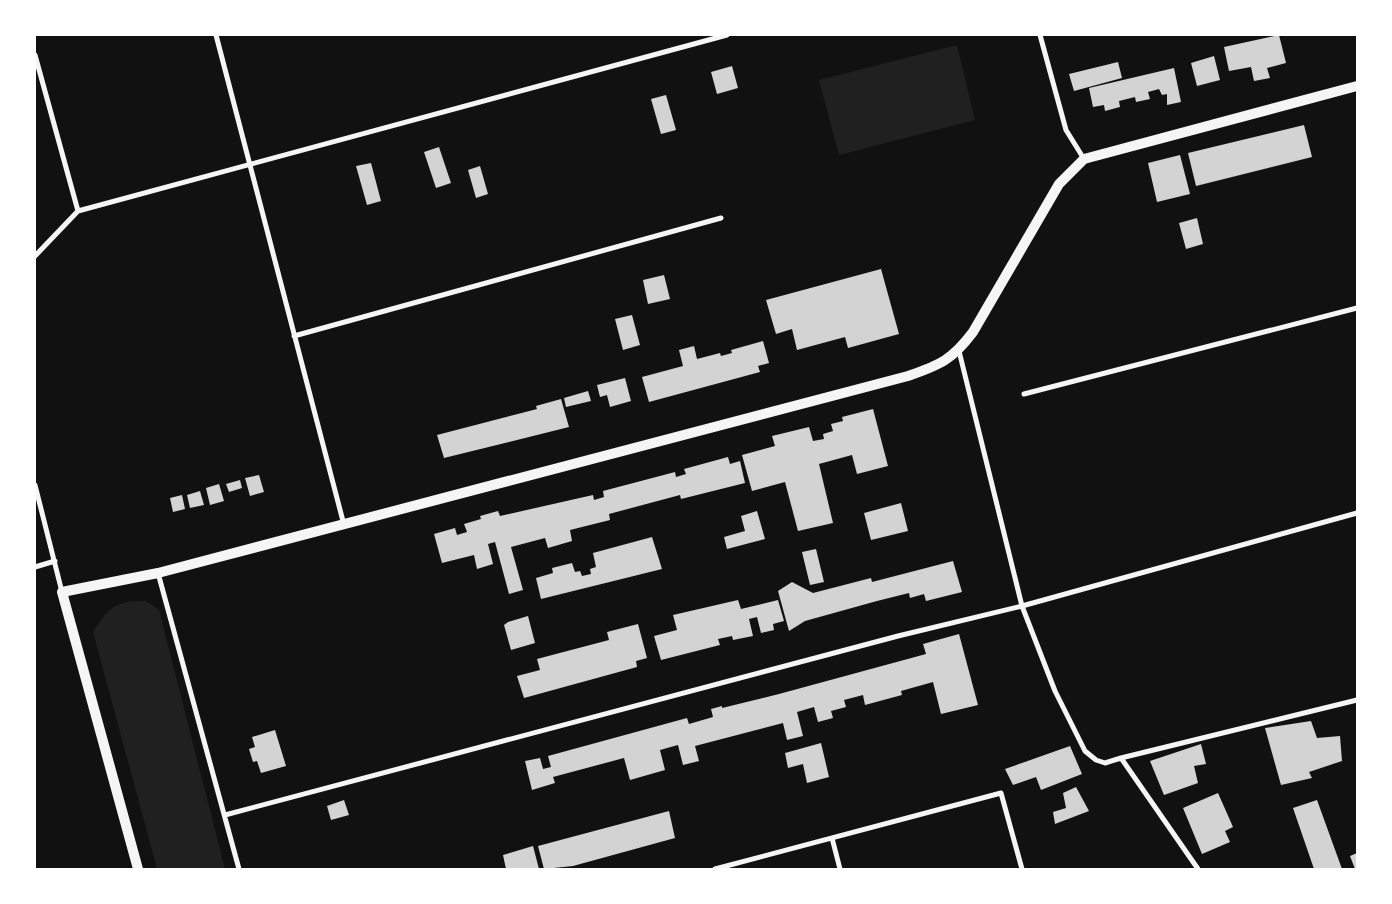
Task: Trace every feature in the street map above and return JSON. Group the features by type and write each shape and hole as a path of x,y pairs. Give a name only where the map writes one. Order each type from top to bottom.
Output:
{"main road":[{"path":"138,869 62,592 158,573 908,376 935,367 959,351 973,332 1059,184 1084,159 1357,86"}],"street":[{"path":"216,35 344,525"},
{"path":"35,256 78,211 249,163 727,35"},
{"path":"1040,35 1066,130 1084,159"},
{"path":"35,55 78,211"},
{"path":"294,336 721,218"},
{"path":"1024,394 1357,308"},
{"path":"959,351 1022,606 1055,691 1085,751 1096,760 1105,763 1357,700"},
{"path":"35,485 62,592"},
{"path":"225,815 888,638 1022,606 1357,513"},
{"path":"35,567 55,561"},
{"path":"158,573 239,869"},
{"path":"1121,758 1198,869"},
{"path":"715,869 1001,793 1022,869"},
{"path":"832,838 840,869"}],"shaded area":[{"path":"957,45 975,120 839,155 819,80"},
{"path":"133,601 146,601 159,610 225,869 157,869 93,632 109,611 118,605"}],"building":[{"path":"1279,35 1286,63 1267,68 1270,78 1254,81 1251,67 1229,71 1224,47"},
{"path":"1214,56 1220,80 1197,86 1191,63"},
{"path":"1118,62 1122,78 1074,91 1069,74"},
{"path":"732,66 738,88 717,94 711,72"},
{"path":"1174,68 1181,102 1167,105 1167,94 1162,95 1159,89 1148,92 1150,99 1136,102 1135,97 1119,101 1120,107 1105,111 1104,105 1093,107 1089,88"},
{"path":"666,95 676,130 661,134 651,99"},
{"path":"1304,125 1312,157 1196,186 1188,153"},
{"path":"439,147 451,183 436,188 424,152"},
{"path":"1180,155 1190,194 1157,202 1148,163"},
{"path":"371,163 381,201 367,205 356,166"},
{"path":"480,166 488,194 476,198 468,170"},
{"path":"1197,218 1203,244 1186,249 1179,223"},
{"path":"881,269 899,334 848,348 845,337 797,350 792,329 776,334 766,300"},
{"path":"664,275 670,299 648,304 643,280"},
{"path":"632,315 640,345 623,350 615,319"},
{"path":"763,341 769,363 758,366 760,372 649,402 642,377 683,366 679,350 694,346 697,359 720,353 721,356 732,353 731,350"},
{"path":"625,378 631,401 610,407 607,395 600,397 597,385"},
{"path":"588,391 591,401 566,407 564,398"},
{"path":"561,399 569,427 444,458 437,435 537,409 536,406"},
{"path":"873,409 888,466 857,474 852,455 819,464 833,523 798,531 785,482 752,491 742,455 775,446 772,436 809,427 813,441 824,439 823,434 833,431 831,424 843,421 842,417"},
{"path":"728,457 730,464 740,461 745,483 681,499 680,495 609,514 610,520 570,530 572,541 548,548 545,538 511,547 523,590 509,594 495,542 488,544 493,564 477,569 474,555 442,563 434,534 455,528 457,535 467,532 464,524 481,519 480,516 498,511 500,516 593,495 594,500 604,497 603,491 675,472 676,477 686,474 684,469"},
{"path":"259,475 264,492 250,496 245,478"},
{"path":"240,480 242,488 229,492 226,484"},
{"path":"219,484 224,501 210,505 206,488"},
{"path":"200,491 204,505 190,508 187,495"},
{"path":"182,495 185,509 173,512 170,498"},
{"path":"901,503 908,531 871,540 864,513"},
{"path":"757,511 765,539 727,549 724,537 745,531 741,516"},
{"path":"652,537 662,569 541,599 536,578 553,573 552,568 572,563 575,572 580,571 582,576 591,574 590,569 596,567 593,553"},
{"path":"816,549 824,582 810,585 802,552"},
{"path":"953,561 962,592 926,601 924,594 910,598 909,593 805,621 789,631 778,591 792,582 813,593 871,578 872,582"},
{"path":"738,600 741,609 778,600 784,621 773,624 774,630 761,633 757,617 749,619 753,636 733,640 732,636 718,639 720,645 661,660 654,636 677,630 673,615"},
{"path":"528,616 535,643 511,650 504,625"},
{"path":"638,624 647,658 636,661 637,667 524,698 517,676 540,670 537,659 609,640 607,632"},
{"path":"959,634 978,705 941,714 933,682 901,691 902,695 865,705 863,695 844,700 846,707 831,711 833,718 818,722 814,707 797,712 803,736 787,740 783,723 695,746 699,761 683,765 678,745 660,750 665,770 630,780 624,758 553,777 555,783 532,790 525,761 540,758 543,769 551,767 548,756 687,718 689,724 713,717 711,709 779,694 926,654 923,644"},
{"path":"1311,721 1317,738 1340,736 1342,761 1309,772 1312,778 1281,785 1265,728"},
{"path":"275,730 286,766 261,773 257,761 253,762 249,749 255,747 252,737"},
{"path":"821,743 829,777 807,783 803,764 788,768 785,753"},
{"path":"1201,744 1206,764 1194,766 1198,783 1164,795 1150,761"},
{"path":"1070,746 1082,774 1041,790 1036,777 1013,785 1005,769"},
{"path":"1076,787 1089,811 1055,824 1053,812 1066,808 1063,793"},
{"path":"1218,793 1233,827 1225,831 1230,842 1202,854 1183,808"},
{"path":"344,800 349,815 331,820 327,806"},
{"path":"1317,800 1342,869 1314,869 1293,808"},
{"path":"669,811 675,838 573,866 544,869 538,846"},
{"path":"533,846 539,869 506,869 503,855"},
{"path":"1357,853 1357,869 1355,869 1350,856"}]}
